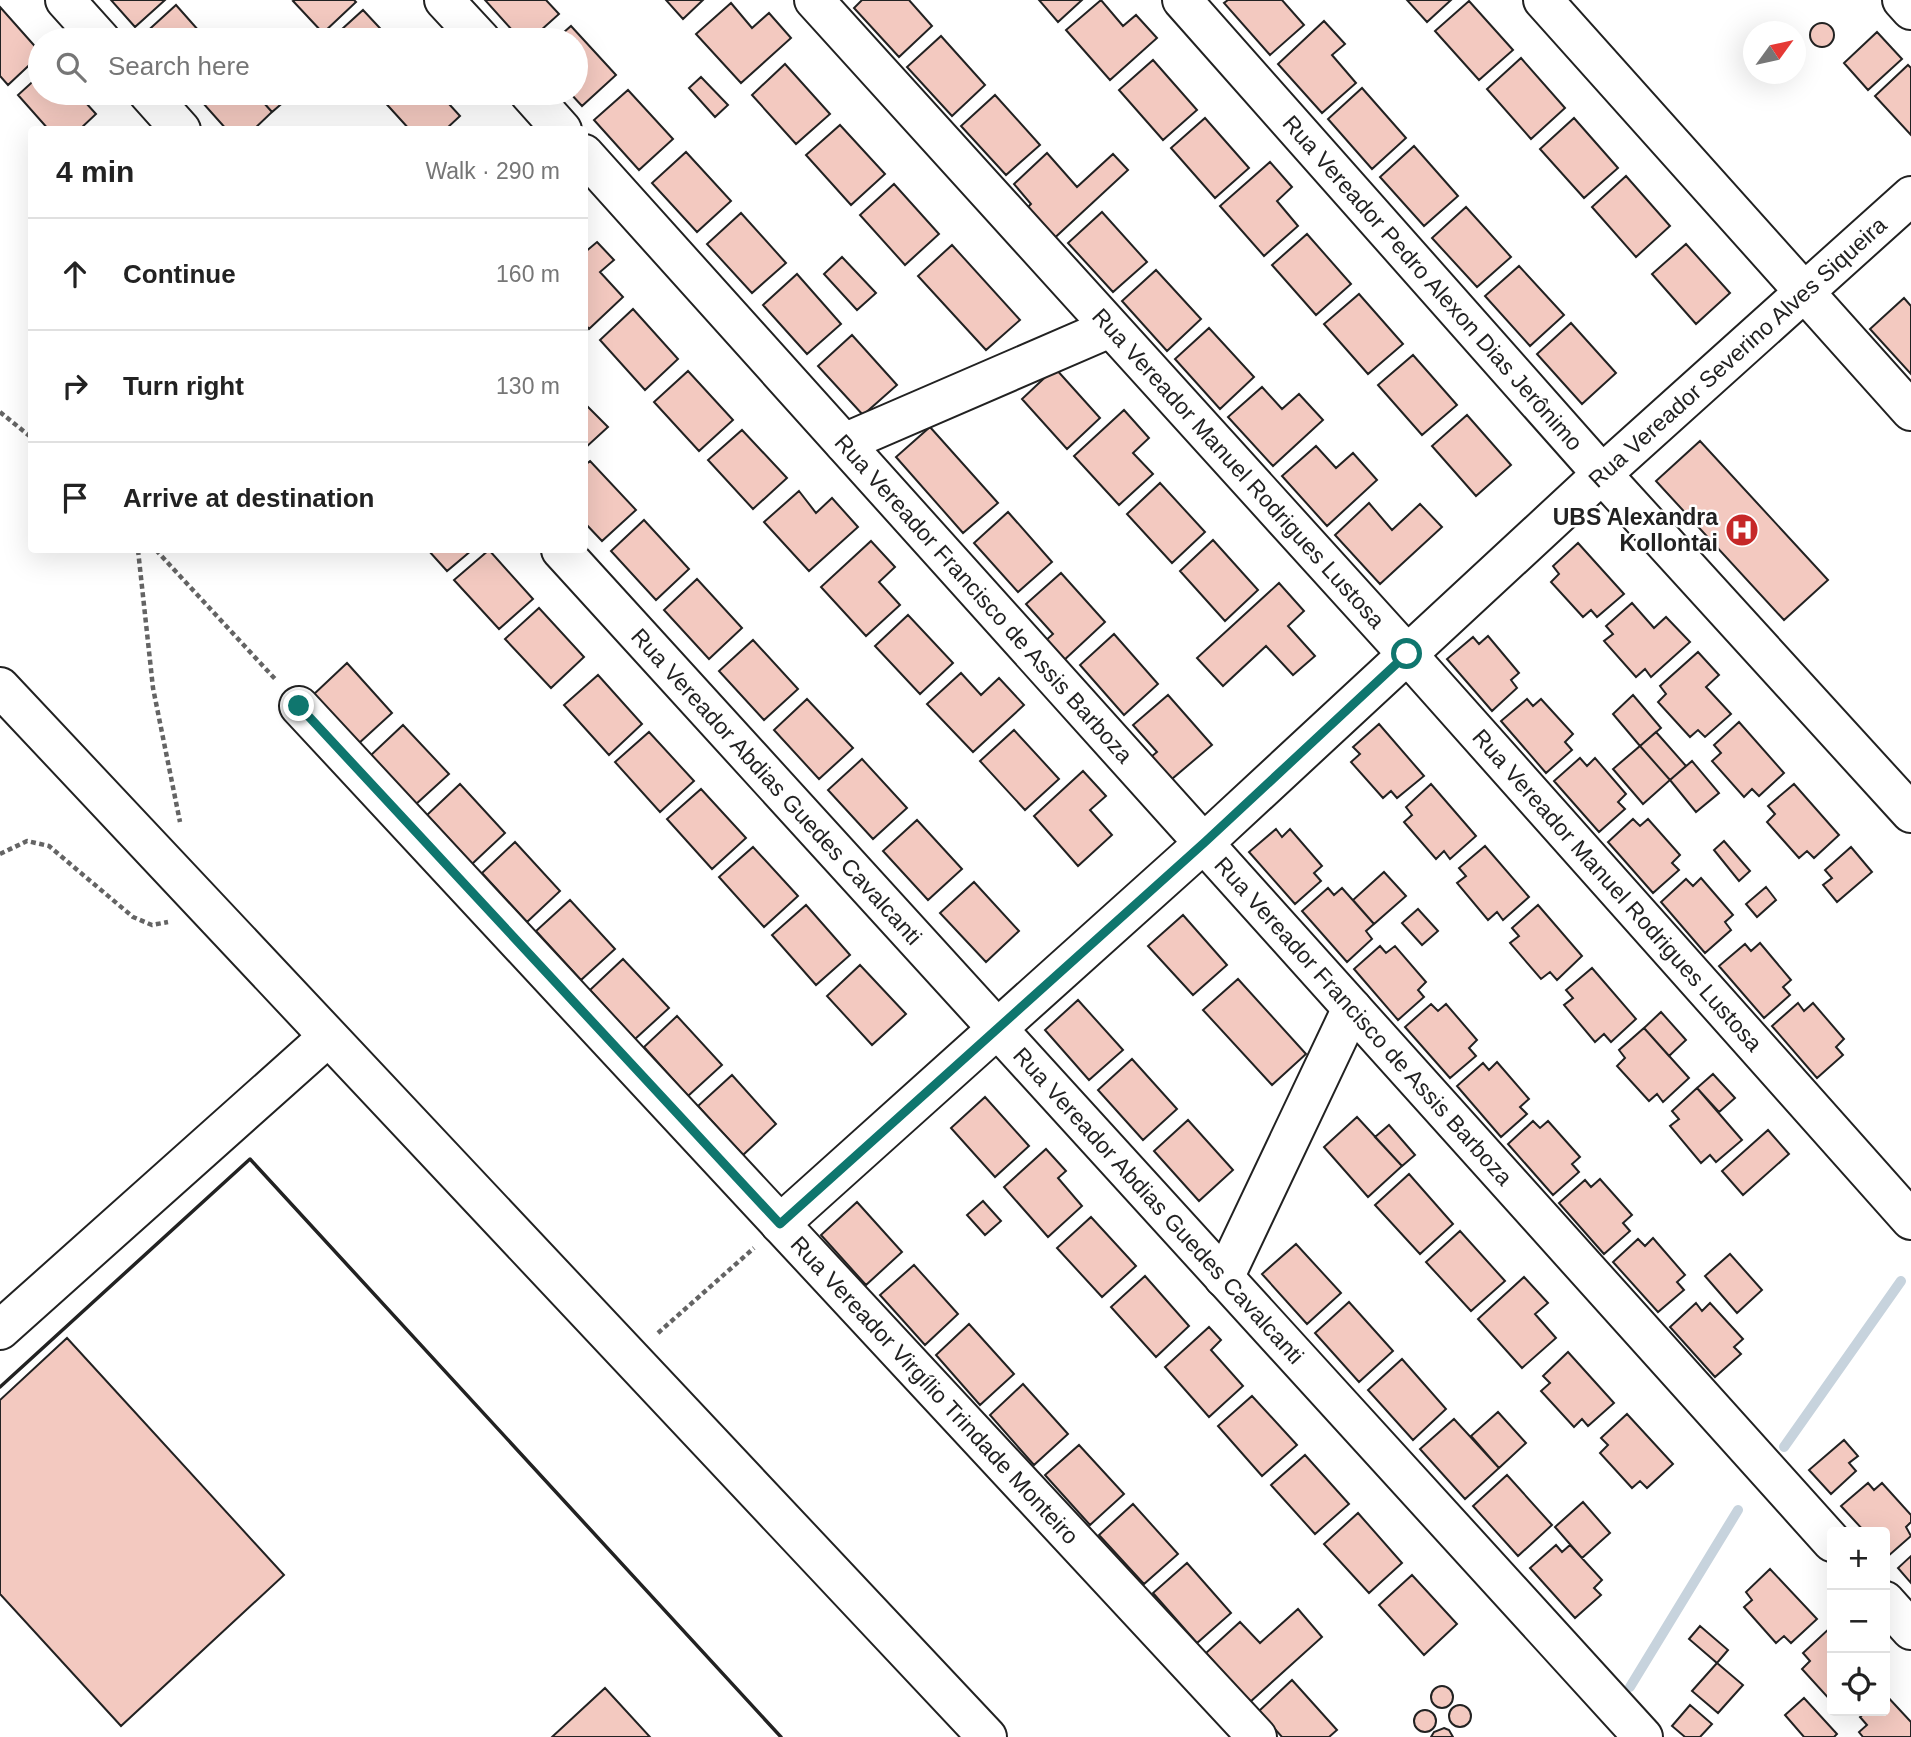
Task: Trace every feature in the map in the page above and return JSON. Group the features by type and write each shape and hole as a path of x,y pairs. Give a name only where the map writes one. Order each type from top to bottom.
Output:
{"street":[{"path":"65,0 90,28"},
{"path":"444,0 470,28"},
{"name":"Rua Vereador Manuel Rodrigues Lustosa","path":"814,0 1407,654 1911,1220"},
{"name":"Rua Vereador Pedro Alexon Dias Jerônimo","path":"1182,0 1602,474 1911,813"},
{"path":"1543,0 1911,411"},
{"path":"1902,0 1911,10"},
{"path":"159,105 177,126"},
{"path":"540,105 558,126"},
{"name":"Rua Vereador Francisco de Assis Barboza","path":"588,158 1827,1536"},
{"name":"Rua Vereador Severino Alves Siqueira","path":"780,1224 1205,842 1602,474 1911,196"},
{"path":"844,443 1110,328"},
{"name":"Rua Vereador Abdias Guedes Cavalcanti","path":"564,553 1643,1737"},
{"path":"0,687 987,1737"},
{"name":"Rua Vereador Virgílio Trindade Monteiro","path":"299,706 1257,1737"},
{"path":"1224,1278 1352,1008"},
{"path":"0,1330 328,1037"},
{"path":"1890,1607 1911,1630"}],"path":[{"path":"0,412 28,435"},
{"path":"138,553 153,688 181,825"},
{"path":"159,553 299,706"},
{"path":"0,854 27,841 49,846 133,917 152,925 175,920 195,894"},
{"path":"632,1357 780,1224"}],"building":[{"path":"111,0 165,0 135,27"},
{"path":"485,0 546,0 559,14 543,28 510,28"},
{"path":"666,0 703,0 683,19"},
{"path":"862,0 909,0 932,26 899,57 854,8"},
{"path":"1039,0 1082,0 1058,22"},
{"path":"1101,0 1123,26 1136,15 1157,38 1110,80 1066,30"},
{"path":"1228,0 1282,0 1304,25 1270,55 1224,3"},
{"path":"1407,0 1451,0 1427,22"},
{"path":"293,1 356,2 328,28 318,28"},
{"path":"1469,1 1513,50 1479,80 1435,31"},
{"path":"731,3 752,28 769,13 791,38 741,83 696,34"},
{"path":"176,5 196,28 151,28"},
{"path":"0,7 28,38 28,66 8,85 0,76"},
{"path":"363,10 380,28 343,28"},
{"path":"1324,21 1345,44 1332,55 1356,83 1322,113 1278,64"},
{"path":"1822,23 1833,30 1834,35 1827,46 1822,47 1811,40 1810,35 1817,24"},
{"path":"1877,32 1902,59 1868,90 1844,63"},
{"path":"941,36 985,85 952,116 907,67"},
{"path":"588,45 616,75 588,101"},
{"path":"1521,58 1565,108 1531,139 1487,89"},
{"path":"1153,60 1197,110 1163,140 1119,90"},
{"path":"785,64 830,114 796,144 752,95"},
{"path":"1908,65 1911,68 1911,135 1875,96"},
{"path":"701,77 728,105 715,117 689,88"},
{"path":"28,86 28,105 88,105 96,114 83,126 45,126 18,95"},
{"path":"1362,88 1406,138 1372,169 1328,119"},
{"path":"628,90 673,139 639,170 594,120"},
{"path":"995,95 1040,145 1006,175 961,126"},
{"path":"205,105 266,105 272,112 257,126 223,126"},
{"path":"266,105 280,105 272,112"},
{"path":"387,105 450,105 460,116 449,126 406,126"},
{"path":"1205,118 1249,168 1215,198 1171,148"},
{"path":"1574,118 1618,168 1584,198 1540,149"},
{"path":"840,125 885,174 851,205 806,155"},
{"path":"1414,146 1458,196 1424,226 1380,177"},
{"path":"686,152 731,201 697,232 652,183"},
{"path":"1047,153 1077,187 1113,154 1128,170 1048,244 1021,214 1031,204 1014,184"},
{"path":"1270,162 1292,187 1277,201 1298,226 1264,256 1220,206"},
{"path":"1626,176 1670,226 1636,257 1592,207"},
{"path":"894,184 939,234 905,265 860,215"},
{"path":"1466,207 1511,257 1477,287 1432,238"},
{"path":"1102,212 1147,262 1113,292 1068,243"},
{"path":"741,213 786,263 752,293 707,244"},
{"path":"1307,234 1351,284 1316,315 1272,265"},
{"path":"597,242 614,260 600,272 623,297 589,329 588,328 588,250"},
{"path":"1686,244 1730,293 1696,324 1652,274"},
{"path":"952,245 1020,320 986,350 918,276"},
{"path":"842,257 876,293 857,310 824,274"},
{"path":"1519,266 1564,315 1530,346 1485,296"},
{"path":"1156,270 1201,319 1167,351 1122,301"},
{"path":"797,274 841,324 807,354 763,305"},
{"path":"1359,294 1403,344 1368,374 1324,324"},
{"path":"1904,298 1911,306 1911,374 1870,329"},
{"path":"633,309 678,359 645,390 600,340"},
{"path":"1571,323 1616,373 1582,404 1537,354"},
{"path":"1209,328 1254,377 1220,409 1175,359"},
{"path":"852,335 897,385 863,415 818,366"},
{"path":"1413,355 1457,405 1422,435 1378,385"},
{"path":"1055,368 1100,418 1067,449 1022,399"},
{"path":"688,371 733,420 699,451 654,402"},
{"path":"1262,387 1282,409 1299,394 1323,420 1273,466 1228,417"},
{"path":"588,407 608,427 588,445"},
{"path":"1124,410 1149,438 1133,453 1153,474 1119,505 1074,456"},
{"path":"1467,415 1511,465 1476,496 1432,446"},
{"path":"930,427 998,503 963,533 896,457"},
{"path":"742,430 787,478 753,509 708,460"},
{"name":"UBS Alexandra Kollontai","path":"1700,441 1828,580 1784,620 1656,481"},
{"path":"1316,446 1336,468 1353,453 1377,480 1327,526 1282,476"},
{"path":"590,461 636,510 602,541 588,526"},
{"path":"1160,483 1205,532 1172,563 1127,514"},
{"path":"799,491 816,513 832,498 858,527 809,571 764,522"},
{"path":"1369,503 1392,530 1420,504 1442,527 1380,584 1335,535"},
{"path":"1008,512 1052,562 1018,592 974,543"},
{"path":"644,520 689,569 656,600 611,551"},
{"path":"1213,540 1258,590 1225,621 1180,571"},
{"path":"871,541 895,567 879,582 900,605 866,636 821,587"},
{"path":"1578,543 1624,594 1597,617 1591,610 1583,617 1551,582 1559,574 1553,566"},
{"path":"431,553 468,553 447,571"},
{"path":"486,553 492,553 533,599 499,629 454,580"},
{"path":"1061,573 1105,622 1062,662 1044,642 1053,634 1026,604"},
{"path":"697,579 742,628 709,659 664,610"},
{"path":"1279,583 1304,611 1288,626 1315,656 1293,675 1266,646 1223,686 1197,658"},
{"path":"1632,603 1654,628 1666,617 1690,642 1651,677 1645,669 1636,677 1604,641 1613,634 1606,626"},
{"path":"539,608 584,657 551,688 505,639"},
{"path":"908,615 953,663 920,694 875,646"},
{"path":"1114,634 1158,684 1124,715 1080,665"},
{"path":"1488,636 1519,673 1511,680 1517,688 1492,711 1447,659 1473,637 1479,644"},
{"path":"753,640 798,689 764,720 719,671"},
{"path":"1698,652 1719,675 1706,687 1731,714 1705,737 1698,730 1690,737 1658,702 1666,694 1660,686"},
{"path":"347,663 392,713 358,744 313,695"},
{"path":"961,673 981,695 999,678 1024,705 973,752 927,704"},
{"path":"598,675 642,724 609,755 564,705"},
{"path":"1168,695 1212,745 1166,784 1146,761 1157,752 1133,725"},
{"path":"1633,695 1661,728 1640,746 1613,714"},
{"path":"807,699 853,748 819,779 774,730"},
{"path":"1527,699 1533,706 1541,699 1573,734 1565,742 1572,750 1546,773 1501,721"},
{"path":"1739,722 1784,773 1759,796 1752,789 1744,797 1712,761 1721,753 1714,745"},
{"path":"1379,724 1424,776 1397,798 1391,791 1383,798 1351,762 1360,754 1353,747"},
{"path":"403,725 449,774 415,805 370,756"},
{"path":"1014,730 1059,779 1025,810 980,761"},
{"path":"649,732 694,781 660,812 615,762"},
{"path":"1656,732 1686,766 1670,780 1640,746"},
{"path":"1640,746 1670,780 1643,804 1613,769"},
{"path":"1580,758 1587,766 1595,758 1626,794 1618,802 1625,809 1599,832 1554,781"},
{"path":"862,759 907,808 873,839 828,790"},
{"path":"1692,761 1719,793 1696,812 1670,780"},
{"path":"1083,771 1106,796 1090,810 1112,835 1078,866 1034,816"},
{"path":"460,784 505,833 472,864 427,815"},
{"path":"1431,784 1476,836 1450,859 1444,851 1436,859 1404,822 1412,815 1406,807"},
{"path":"1794,784 1839,835 1814,858 1807,851 1799,858 1767,822 1775,814 1768,806"},
{"path":"701,789 746,838 712,869 667,819"},
{"path":"1633,819 1640,826 1648,819 1680,855 1672,863 1679,870 1653,893 1608,842"},
{"path":"917,820 962,869 928,900 883,851"},
{"path":"1276,829 1282,837 1290,829 1322,866 1314,873 1321,881 1295,904 1249,852"},
{"path":"1724,841 1750,871 1739,881 1714,850"},
{"path":"515,842 560,891 527,922 482,873"},
{"path":"1485,846 1529,897 1503,920 1497,912 1488,920 1457,883 1466,876 1459,868"},
{"path":"753,847 798,896 764,927 719,877"},
{"path":"1851,847 1872,872 1837,902 1823,885 1832,878 1825,870"},
{"path":"1384,872 1406,896 1374,924 1353,900"},
{"path":"1701,878 1733,915 1725,922 1731,930 1705,953 1661,902 1686,879 1693,886"},
{"path":"974,882 1019,931 986,962 940,913"},
{"path":"1766,887 1776,900 1757,917 1746,904"},
{"path":"1328,888 1334,895 1342,888 1374,924 1366,931 1372,939 1347,962 1302,911"},
{"path":"570,900 615,949 581,980 536,931"},
{"path":"806,905 850,955 816,985 772,935"},
{"path":"1538,905 1582,956 1557,980 1550,972 1541,979 1510,943 1519,936 1512,928"},
{"path":"1418,909 1438,931 1422,945 1402,923"},
{"path":"1183,915 1227,965 1193,995 1148,946"},
{"path":"1760,943 1791,980 1783,987 1790,995 1764,1018 1719,966 1745,944 1751,951"},
{"path":"1380,946 1386,953 1395,946 1426,982 1418,990 1424,997 1398,1020 1354,969"},
{"path":"623,959 669,1008 635,1039 590,990"},
{"path":"860,965 906,1014 872,1045 827,996"},
{"path":"1592,968 1636,1019 1611,1042 1604,1034 1595,1042 1564,1005 1573,998 1566,990"},
{"path":"1238,979 1306,1054 1272,1085 1203,1010"},
{"path":"1078,1000 1123,1050 1089,1080 1045,1030"},
{"path":"1798,1003 1804,1011 1813,1003 1844,1039 1836,1047 1843,1055 1817,1078 1772,1026"},
{"path":"1431,1004 1438,1011 1446,1004 1477,1040 1469,1048 1476,1056 1450,1078 1405,1027"},
{"path":"1661,1012 1686,1040 1669,1056 1644,1028"},
{"path":"677,1016 722,1065 688,1096 644,1047"},
{"path":"1644,1028 1689,1078 1663,1102 1657,1094 1649,1101 1617,1066 1625,1058 1619,1050"},
{"path":"1132,1059 1177,1109 1143,1140 1098,1090"},
{"path":"1497,1062 1529,1099 1520,1107 1527,1114 1501,1137 1457,1086 1483,1063 1489,1070"},
{"path":"1713,1074 1735,1098 1719,1112 1697,1088"},
{"path":"732,1075 776,1124 743,1155 698,1106"},
{"path":"1697,1088 1742,1140 1716,1162 1710,1155 1701,1163 1670,1126 1679,1119 1672,1111"},
{"path":"985,1097 1029,1146 995,1177 951,1128"},
{"path":"1357,1117 1402,1166 1368,1197 1324,1147"},
{"path":"1188,1120 1233,1170 1199,1201 1154,1151"},
{"path":"1533,1121 1540,1128 1548,1121 1580,1157 1572,1164 1579,1172 1553,1195 1508,1144"},
{"path":"1389,1125 1415,1155 1402,1166 1375,1137"},
{"path":"1768,1130 1789,1154 1743,1195 1722,1171"},
{"path":"1046,1149 1066,1171 1058,1178 1082,1206 1048,1237 1004,1187"},
{"path":"1409,1174 1453,1224 1420,1254 1375,1205"},
{"path":"1600,1179 1632,1215 1623,1223 1630,1231 1604,1254 1559,1203 1585,1180 1591,1187"},
{"path":"983,1201 1001,1221 985,1235 967,1215"},
{"path":"857,1202 902,1252 866,1285 821,1235"},
{"path":"1091,1217 1136,1266 1102,1297 1057,1248"},
{"path":"1460,1231 1505,1281 1471,1311 1426,1262"},
{"path":"1653,1238 1685,1275 1677,1282 1684,1290 1658,1312 1613,1262 1638,1239 1645,1246"},
{"path":"1296,1244 1341,1293 1307,1324 1262,1274"},
{"path":"1730,1254 1762,1290 1737,1313 1705,1276"},
{"path":"914,1265 958,1314 925,1345 880,1295"},
{"path":"1145,1276 1189,1326 1156,1357 1111,1307"},
{"path":"1524,1277 1548,1303 1535,1314 1556,1338 1522,1368 1478,1319"},
{"path":"1349,1302 1393,1351 1359,1382 1315,1333"},
{"path":"1696,1303 1702,1311 1710,1303 1743,1339 1734,1347 1741,1354 1715,1377 1670,1327"},
{"path":"969,1324 1014,1374 980,1405 936,1355"},
{"path":"1209,1327 1221,1340 1211,1350 1243,1386 1209,1417 1165,1367"},
{"path":"67,1338 284,1575 121,1726 0,1594 0,1400"},
{"path":"1568,1352 1614,1403 1588,1426 1582,1419 1574,1427 1541,1391 1550,1383 1543,1376"},
{"path":"1402,1359 1446,1409 1413,1440 1368,1390"},
{"path":"1023,1384 1068,1434 1034,1465 990,1415"},
{"path":"1252,1396 1297,1445 1262,1476 1218,1426"},
{"path":"1498,1412 1526,1443 1499,1468 1471,1436"},
{"path":"1627,1414 1673,1464 1647,1488 1640,1481 1632,1488 1600,1453 1608,1445 1601,1438"},
{"path":"1454,1419 1499,1468 1465,1499 1420,1449"},
{"path":"1844,1440 1858,1456 1849,1463 1856,1471 1831,1494 1809,1470"},
{"path":"1079,1445 1124,1494 1090,1525 1045,1475"},
{"path":"1305,1455 1349,1504 1315,1534 1271,1485"},
{"path":"1507,1475 1552,1525 1518,1556 1473,1506"},
{"path":"1868,1483 1874,1490 1882,1483 1911,1515 1911,1522 1906,1527 1911,1536 1890,1554 1890,1527 1860,1527 1841,1506"},
{"path":"1583,1502 1610,1533 1582,1558 1555,1527"},
{"path":"1133,1504 1178,1554 1144,1584 1099,1535"},
{"path":"1358,1513 1402,1563 1369,1593 1324,1544"},
{"path":"1556,1545 1562,1552 1570,1545 1602,1580 1594,1588 1601,1595 1575,1618 1530,1568"},
{"path":"1911,1556 1911,1583 1898,1568"},
{"path":"1187,1563 1231,1613 1197,1643 1153,1593"},
{"path":"1770,1569 1817,1619 1791,1643 1784,1636 1776,1643 1744,1607 1752,1600 1746,1592"},
{"path":"1412,1575 1457,1624 1424,1655 1379,1605"},
{"path":"1298,1609 1322,1637 1250,1702 1206,1653 1240,1622 1260,1643"},
{"path":"1700,1626 1728,1650 1717,1663 1689,1639"},
{"path":"1827,1631 1827,1696 1802,1669 1810,1661 1803,1653"},
{"path":"1717,1663 1743,1685 1718,1713 1692,1691"},
{"path":"1292,1680 1337,1730 1329,1737 1282,1737 1259,1711"},
{"path":"1442,1686 1450,1689 1453,1697 1450,1705 1442,1708 1434,1705 1431,1697 1434,1689"},
{"path":"605,1688 650,1737 552,1737"},
{"path":"1804,1698 1837,1734 1834,1737 1804,1737 1785,1715"},
{"path":"1890,1699 1911,1722 1911,1737 1863,1737 1859,1732 1867,1725 1860,1717 1890,1716"},
{"path":"1460,1705 1468,1708 1471,1716 1468,1724 1460,1727 1452,1724 1449,1716 1452,1708"},
{"path":"1690,1705 1712,1724 1700,1737 1685,1737 1672,1726"},
{"path":"1425,1710 1433,1713 1436,1721 1433,1729 1425,1732 1417,1729 1414,1721 1417,1713"},
{"path":"1444,1728 1449,1730 1453,1737 1431,1737 1434,1732"}],"waterway":[{"path":"1784,1447 1901,1281"},
{"path":"1630,1687 1738,1510"}],"wall":[{"path":"0,1387 250,1159 781,1737"}],"place":[{"name":"UBS Alexandra Kollontai","path":"1742,530"}],"route":[{"path":"299,706 780,1224 1205,842 1407,654"}]}
